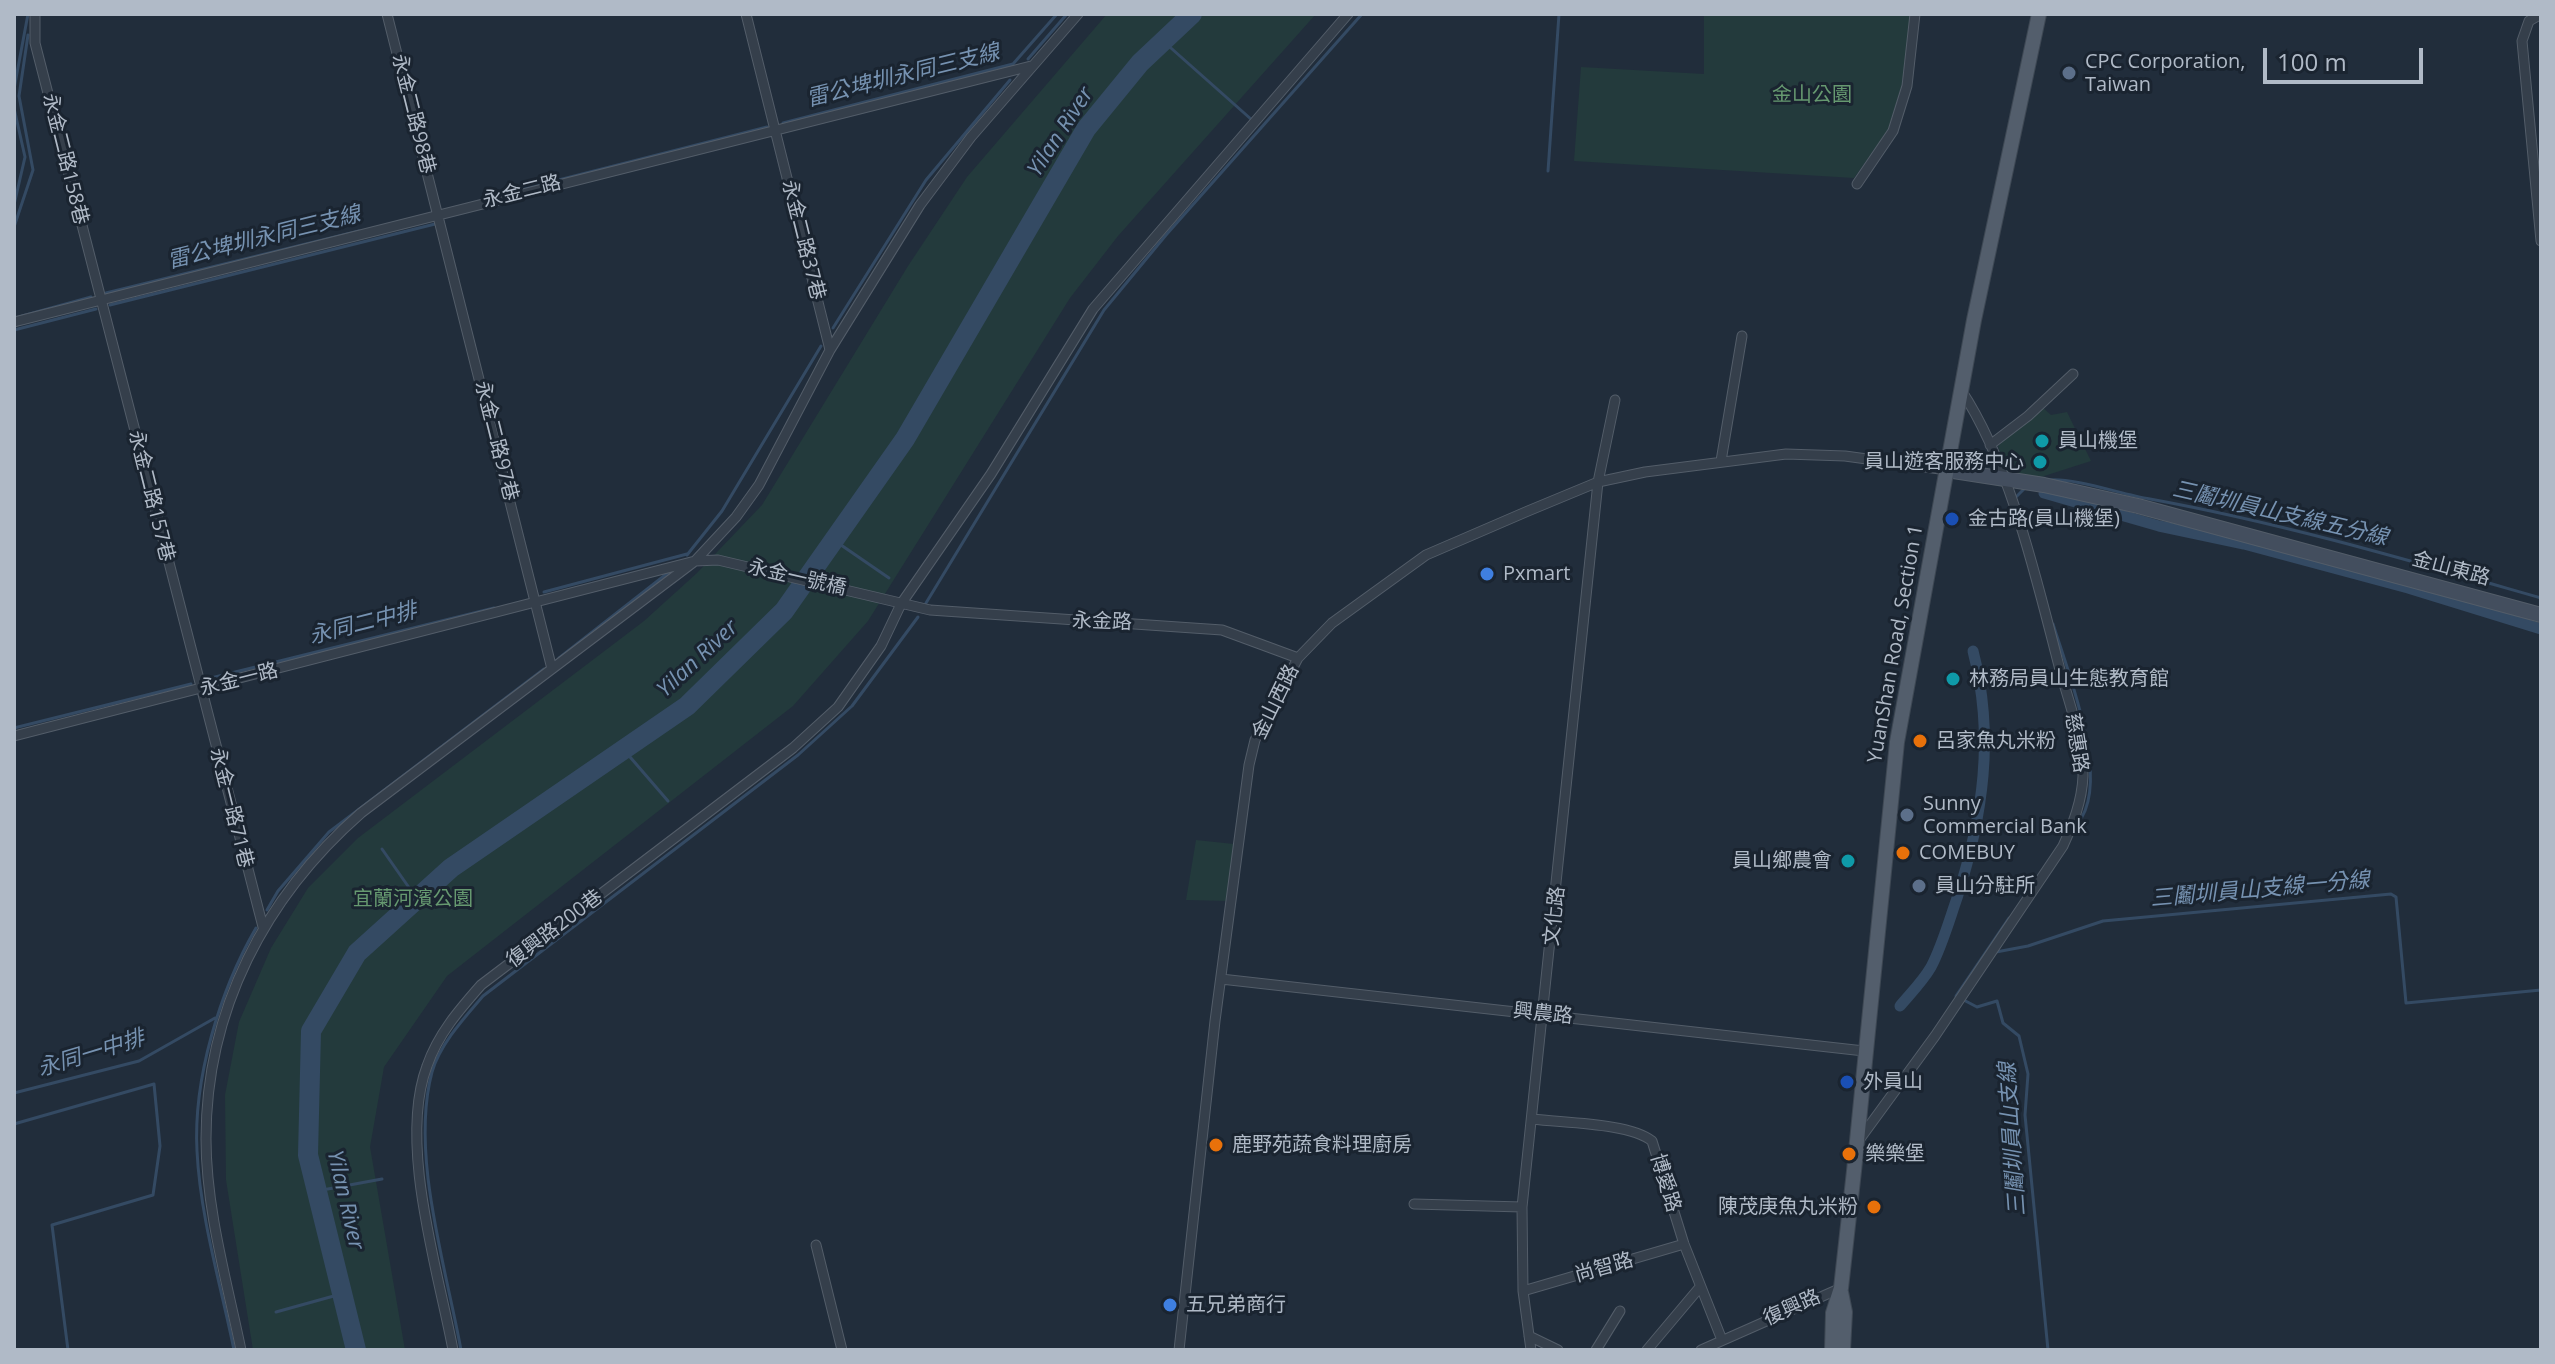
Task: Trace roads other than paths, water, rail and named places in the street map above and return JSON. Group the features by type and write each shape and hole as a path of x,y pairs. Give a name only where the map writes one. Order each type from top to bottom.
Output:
{"main road":[{"name":"YuanShan Road, Section 1","path":"1832,1350 1833,1313 1841,1288 1897,742 1961,390 2039,14"},
{"name":"YuanShan Road, Section 1","path":"1841,1288 1845,1312 1843,1350"}],"street":[{"name":"永金二路158巷","path":"35,14 35,43 102,303"},
{"name":"永金二路98巷","path":"387,14 439,214"},
{"name":"永金二路37巷","path":"746,14 830,350"},
{"path":"241,1350 210,1187 208,1102 217,1043 230,996 263,927 295,881 337,835 695,561 736,517 759,485 830,350 920,205 971,137 1078,14"},
{"name":"復興路200巷","path":"453,1350 417,1162 416,1109 426,1066 449,1021 481,985 793,748 838,707 881,646 901,604 991,474 1093,309 1348,14"},
{"path":"1857,184 1893,131 1907,86 1915,14"},
{"path":"2541,14 2529,21 2522,41 2541,241"},
{"name":"永金二路","path":"14,322 102,303 439,214 1031,66"},
{"name":"永金二路97巷","path":"439,214 552,669"},
{"name":"永金二路157巷","path":"102,303 201,689"},
{"path":"1721,461 1742,336"},
{"path":"1990,445 2028,416 2073,374"},
{"name":"慈惠路","path":"1857,1143 1982,968 2063,846 2075,819 2083,775 2076,727 2036,581 1981,418 1961,390"},
{"name":"文化路","path":"1531,1350 1523,1291 1522,1207 1545,1014 1598,482 1615,400"},
{"name":"金山西路","path":"1179,1350 1249,765 1255,740 1298,658 1332,623 1426,555 1598,482 1721,461 1786,454 1845,456 1947,470"},
{"name":"金山東路","path":"1947,470 2044,485 2164,513 2541,615"},
{"name":"永金一號橋","path":"695,561 718,560 901,604"},
{"name":"永金一路","path":"14,736 695,561"},
{"name":"永金路","path":"901,604 997,616 1222,630 1298,658"},
{"name":"永金一路71巷","path":"201,689 263,927"},
{"name":"興農路","path":"1221,979 1864,1051"},
{"name":"博愛路","path":"1533,1119 1625,1131 1652,1141 1684,1244 1722,1340"},
{"path":"1414,1204 1522,1207"},
{"name":"尚智路","path":"1523,1291 1684,1244"},
{"path":"816,1245 842,1350"},
{"path":"1647,1350 1700,1287"},
{"name":"復興路","path":"1701,1350 1841,1288"},
{"path":"1596,1350 1620,1311"},
{"path":"1529,1336 1558,1350"}],"waterway":[{"path":"14,89 28,14"},
{"name":"雷公埤圳永同三支線","path":"783,123 1013,64 1057,14"},
{"path":"1028,59 1067,14"},
{"name":"Yilan River","path":"356,1350 308,1155 311,1031 357,953 451,868 687,706 784,611 905,439 1086,129 1140,63 1192,14"},
{"path":"926,603 1104,310 1166,235 1362,14"},
{"path":"1548,171 1559,14"},
{"path":"14,227 33,170 19,96 28,35"},
{"path":"1163,41 1252,120"},
{"path":"833,328 926,180 1010,80"},
{"path":"14,108 25,157 14,205"},
{"name":"雷公埤圳永同三支線","path":"484,199 767,127"},
{"path":"110,305 435,224"},
{"name":"雷公埤圳永同三支線","path":"106,293 359,231"},
{"name":"雷公埤圳永同三支線","path":"22,316 91,297"},
{"path":"14,330 96,309"},
{"path":"687,555 722,511 821,346"},
{"name":"三鬮圳員山支線五分線","path":"2049,480 2085,484 2297,531 2541,598"},
{"name":"三鬮圳員山支線五分線","path":"2016,497 2027,486"},
{"path":"2044,493 2159,526 2244,544 2408,588 2541,629"},
{"path":"841,545 889,578"},
{"name":"永同二中排","path":"544,592 687,554"},
{"path":"559,658 669,572"},
{"name":"永同二中排","path":"207,679 494,608"},
{"path":"461,1350 439,1247 425,1138 426,1104 432,1072 447,1041 483,996 798,755 852,706 918,617"},
{"name":"三鬮圳員山支線","path":"2053,624 2084,726 2089,755 2087,806 2077,824"},
{"path":"1900,1006 1935,959 1974,837 1984,745 1980,683 1973,651"},
{"path":"267,910 278,891 329,832 544,669"},
{"name":"永同二中排","path":"14,728 191,684"},
{"path":"624,750 668,801"},
{"path":"382,849 417,899"},
{"name":"三鬮圳員山支線一分線","path":"1996,952 2028,946 2103,921 2391,894 2396,897 2406,1003 2541,990"},
{"name":"三鬮圳員山支線","path":"2009,918 1956,996 1977,1007 1997,1001 2003,1023 2019,1036 2028,1074 2025,1115 2048,1350"},
{"path":"234,1350 202,1201 197,1123 204,1065 220,1007 256,928"},
{"name":"永同一中排","path":"14,1093 139,1061 215,1018"},
{"path":"14,1124 154,1084 160,1146 153,1195 52,1225 68,1350"},
{"path":"317,1191 382,1179"},
{"path":"276,1312 341,1294"}],"place":[{"name":"CPC Corporation, Taiwan","path":"2069,73"},
{"name":"員山機堡","path":"2042,441"},
{"name":"員山遊客服務中心","path":"2040,462"},
{"name":"金古路(員山機堡)","path":"1952,519"},
{"name":"Pxmart","path":"1487,574"},
{"name":"林務局員山生態教育館","path":"1953,679"},
{"name":"呂家魚丸米粉","path":"1920,741"},
{"name":"Sunny Commercial Bank","path":"1907,815"},
{"name":"COMEBUY","path":"1903,853"},
{"name":"員山鄉農會","path":"1848,861"},
{"name":"員山分駐所","path":"1919,886"},
{"name":"外員山","path":"1847,1082"},
{"name":"鹿野苑蔬食料理廚房","path":"1216,1145"},
{"name":"樂樂堡","path":"1849,1154"},
{"name":"陳茂庚魚丸米粉","path":"1874,1207"},
{"name":"五兄弟商行","path":"1170,1305"}],"park label":[{"name":"金山公園","path":"1812,95"},
{"name":"宜蘭河濱公園","path":"413,899"}]}
